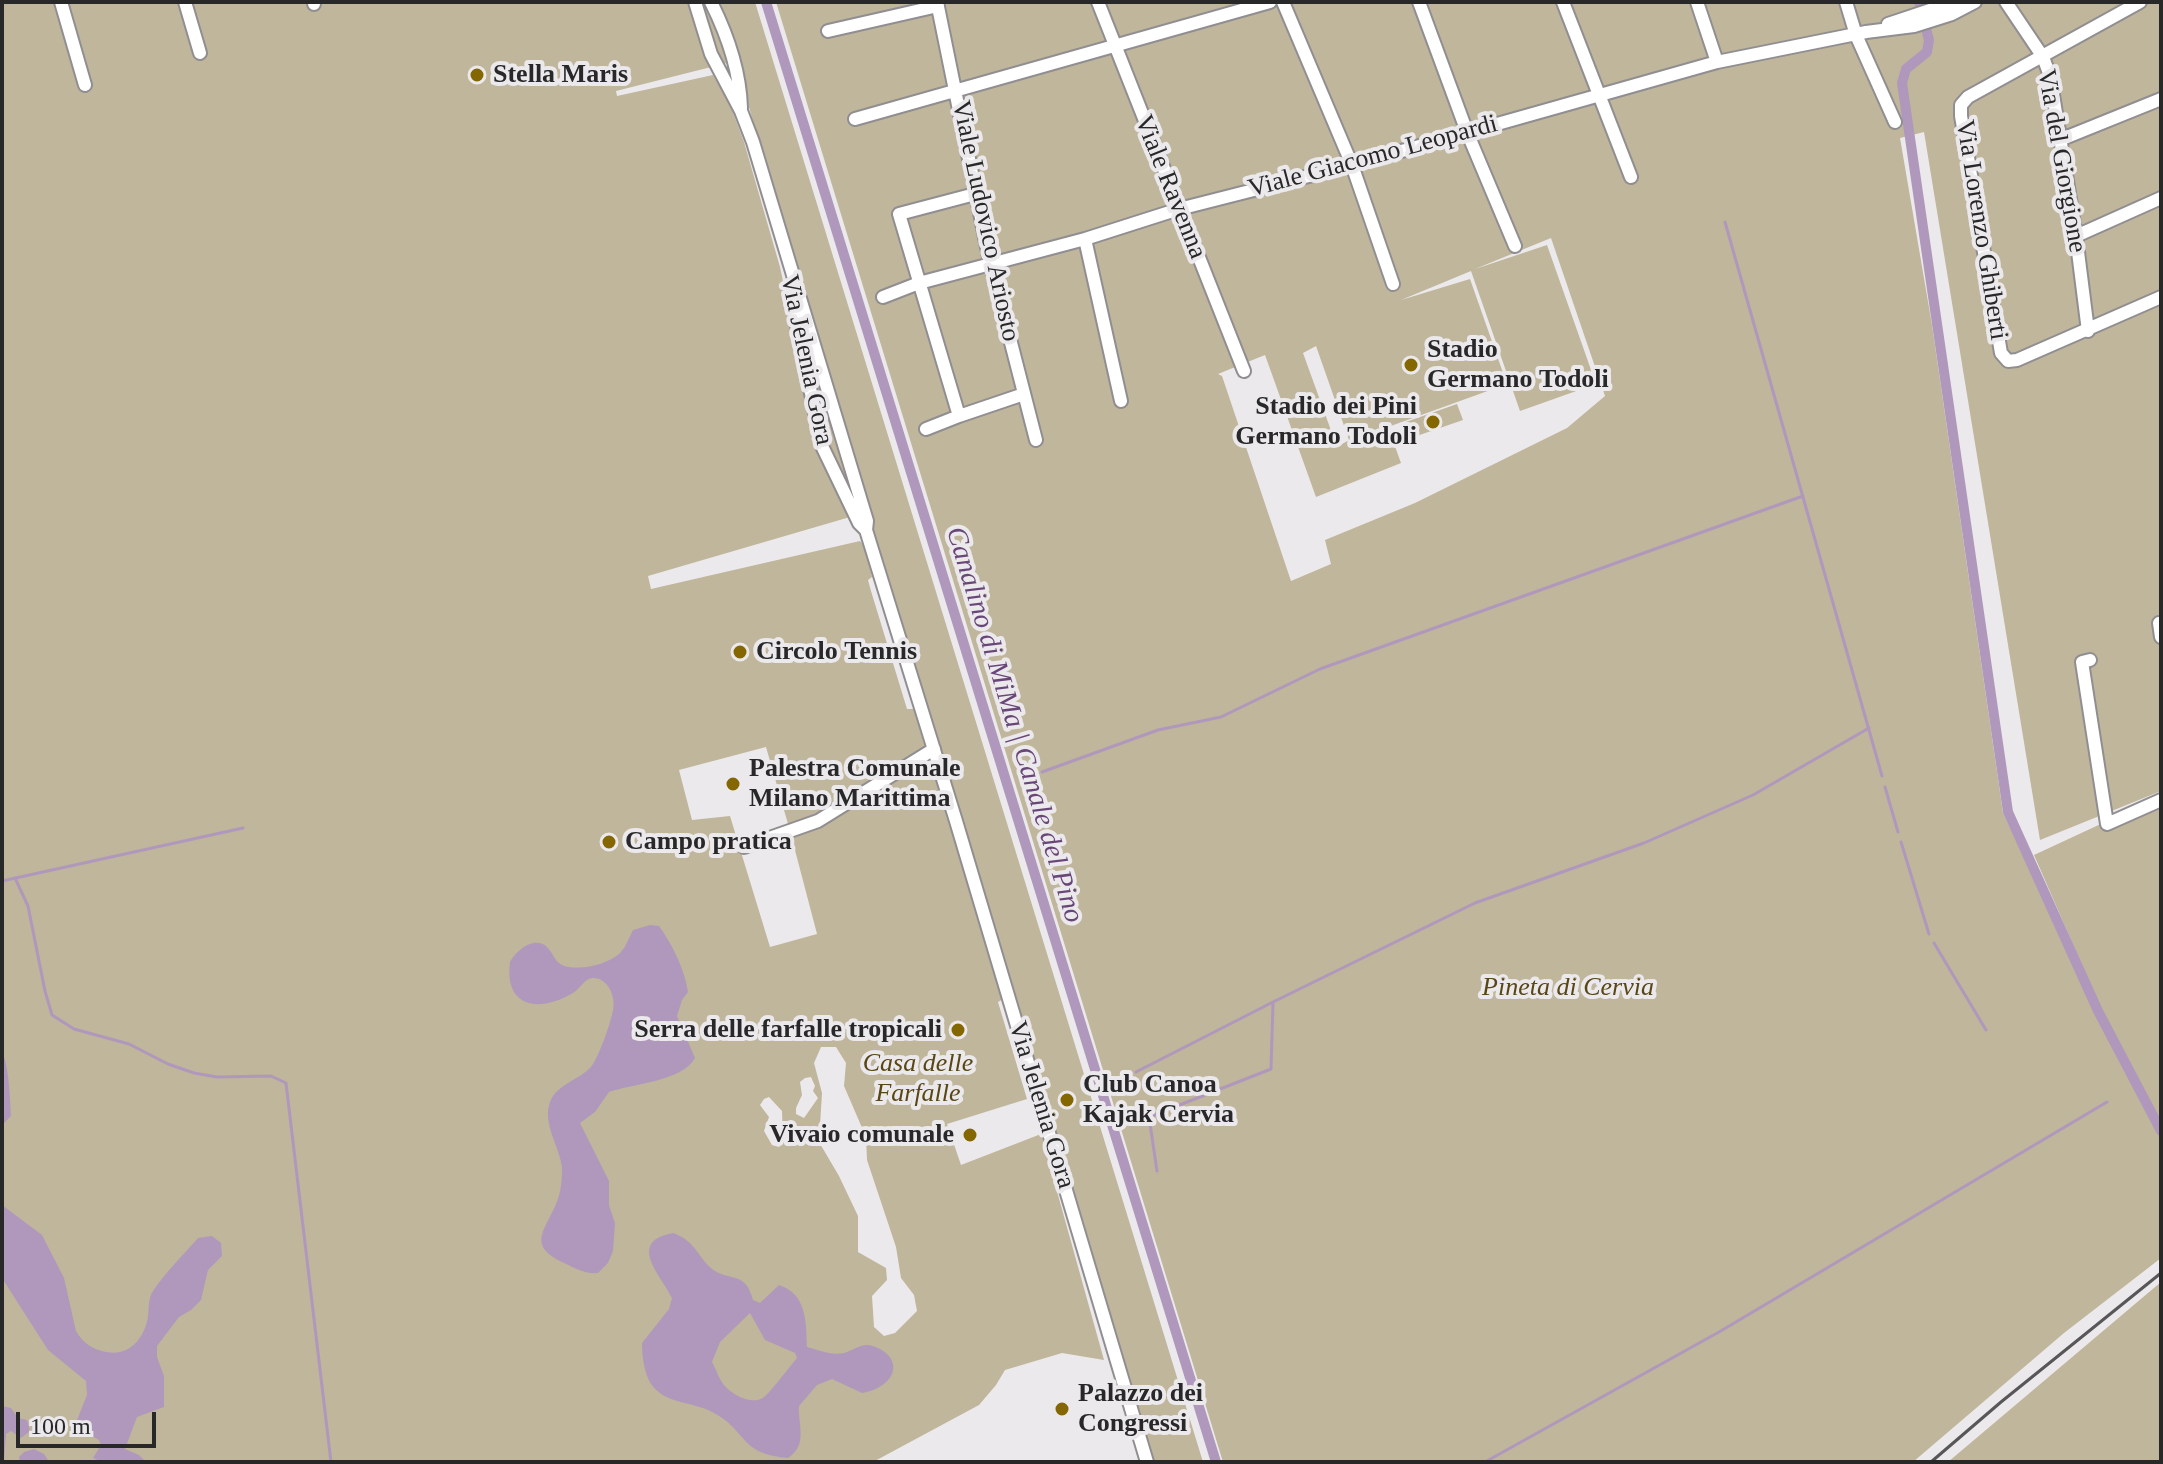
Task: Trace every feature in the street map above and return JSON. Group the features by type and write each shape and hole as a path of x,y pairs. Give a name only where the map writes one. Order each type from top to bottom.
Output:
{"street":[{"path":"61,2 85,85"},
{"path":"185,2 200,53"},
{"name":"Via Jelenia Gora","path":"695,2 711,54 741,111 778,228 1147,1462"},
{"name":"Via Jelenia Gora","path":"711,2 730,46 740,90 741,111"},
{"name":"Viale Ravenna","path":"1098,2 1244,371"},
{"path":"855,119 1270,2"},
{"path":"1283,2 1352,165 1393,284"},
{"path":"1419,2 1467,132 1515,246"},
{"path":"1563,2 1631,177"},
{"path":"1697,2 1717,62"},
{"path":"1846,2 1895,122"},
{"name":"Viale Giacomo Leopardi","path":"1933,15 1954,2"},
{"name":"Viale Giacomo Leopardi","path":"883,297 919,283 1085,239 1179,209 1352,165 1717,62 1861,34 1975,2"},
{"name":"Via del Giorgione","path":"2006,2 2043,57 2050,76 2062,139 2088,331"},
{"path":"2043,57 2140,2"},
{"path":"828,31 938,4"},
{"name":"Viale Ludovico Ariosto","path":"938,4 975,194 1036,440"},
{"name":"Via Lorenzo Ghiberti","path":"2043,57 1968,97 1961,105 1966,146 2001,353 2008,361 2017,360 2088,331"},
{"path":"2062,139 2161,99"},
{"path":"959,416 919,283 892,215 975,194"},
{"path":"2076,236 2161,198"},
{"name":"Via Jelenia Gora","path":"778,228 822,446 859,523 866,530"},
{"path":"1085,239 1121,401"},
{"path":"2088,331 2161,297"},
{"path":"926,429 1024,394"},
{"path":"2090,660 2082,662 2107,824 2161,800"},
{"path":"744,847 818,821 934,749"}],"green space":[{"name":"Casa delle Farfalle","path":"2,2 755,2 1203,1462 1154,1462 822,362 745,93 733,84 727,63 616,91 617,96 713,75 729,102 744,142 780,267 819,450 850,517 648,576 651,589 860,541 866,548 872,577 868,580 907,709 914,709 925,747 845,799 810,818 791,824 788,824 766,747 679,770 692,820 730,816 770,947 817,934 791,835 821,827 920,766 929,764 933,767 1003,999 998,1002 1027,1099 947,1124 961,1165 1041,1134 1104,1360 1062,1353 1005,1370 979,1405 873,1462 2,1462","holes":["821,1047 836,1047 846,1063 844,1086 866,1137 867,1160 896,1247 901,1278 914,1295 917,1311 895,1333 884,1336 874,1327 872,1296 887,1280 886,1268 858,1252 858,1216 819,1142 822,1093 814,1063","811,1077 815,1086 813,1091 818,1098 804,1118 796,1114 802,1095 800,1082","769,1097 782,1111 783,1142 779,1147 772,1145 764,1131 769,1117 760,1105"]},
{"name":"Pineta di Cervia","path":"776,2 2161,2 2161,791 2040,840 1924,132 1900,138 1932,325 2003,813 2080,975 2085,972 2034,855 2161,796 2161,1258 2064,1333 1913,1462 1223,1462","holes":["1551,238 1605,396 1567,428 1415,503 1325,540 1331,564 1291,581 1222,376 1218,374 1265,355 1316,497 1401,463 1388,427 1507,384 1470,279 1401,300 1471,271 1520,411 1596,384 1547,245 1475,269","1316,346 1349,440 1337,447 1303,353"]},
{"path":"792,286 863,523 825,440"},
{"name":"Stadio dei Pini Germano Todoli","path":"1457,404 1463,420 1408,439 1403,423"},
{"path":"2161,1282 2161,1462 1948,1462"}],"shaded area":[{"path":"659,926 664,933 684,975 688,992 677,1016 695,1058 689,1066 669,1077 609,1092 595,1112 580,1123 609,1181 609,1205 615,1223 613,1251 608,1263 598,1273 589,1273 552,1256 542,1244 562,1177 561,1160 548,1110 553,1096 594,1062 612,1015 612,994 606,984 592,978 560,999 537,1004 526,1002 513,989 510,962 521,949 541,943 562,965 576,968 593,966 621,952 633,930"},
{"path":"2,1051 8,1074 11,1116 2,1125"},
{"path":"2,1205 42,1235 64,1278 76,1331 88,1345 106,1352 122,1352 139,1338 146,1324 153,1291 198,1238 212,1236 221,1243 222,1256 208,1270 201,1300 179,1317 157,1346 157,1357 164,1376 164,1407 137,1417 125,1449 146,1462 100,1461 93,1458 101,1445 99,1440 80,1429 77,1420 87,1395 86,1381 48,1350 2,1278"},
{"path":"673,1233 681,1237 715,1271 742,1281 753,1300 760,1303 779,1285 788,1289 803,1310 807,1347 839,1354 862,1346 873,1346 890,1358 893,1372 889,1379 873,1390 862,1393 832,1379 817,1385 799,1406 800,1441 788,1458 760,1452 724,1419 704,1408 664,1396 649,1380 642,1348 642,1343 669,1309 672,1298 655,1270 649,1251 651,1244 659,1237","holes":["750,1313 765,1340 795,1353 797,1358 764,1397 754,1400 743,1398 724,1385 712,1362 720,1342"]},
{"path":"2,1406 11,1408 18,1418 27,1420 30,1431 21,1438 11,1431 6,1434 4,1462"},
{"path":"34,1449 44,1454 49,1462 20,1462 19,1457 24,1452"}],"waterway":[{"name":"Canalino di MiMa | Canale del Pino","path":"766,2 1216,1462"},
{"path":"1919,2 1929,40 1927,52 1906,69 1902,83 2008,812 2098,1011 2161,1131"},
{"path":"1725,222 1882,776"},
{"path":"1042,772 1158,730 1221,717 1320,669 1803,496"},
{"path":"1136,1072 1475,903 1644,843 1753,795 1869,728"},
{"path":"1885,787 1898,832"},
{"path":"2,881 243,828"},
{"path":"1901,842 1929,934"},
{"path":"15,878 28,906 52,1015 74,1029 129,1044 194,1073 217,1077 271,1076 286,1083 331,1462"},
{"path":"1934,943 1986,1030"},
{"path":"1157,1171 1149,1117 1271,1069 1273,1003"},
{"path":"1485,1462 1719,1332 2107,1102"}],"railway":[{"path":"1931,1462 2161,1273"}],"place":[{"name":"Stella Maris","path":"477,75"},
{"name":"Stadio Germano Todoli","path":"1411,365"},
{"name":"Stadio dei Pini Germano Todoli","path":"1433,422"},
{"name":"Circolo Tennis","path":"740,652"},
{"name":"Palestra Comunale Milano Marittima","path":"733,784"},
{"name":"Campo pratica","path":"609,842"},
{"name":"Serra delle farfalle tropicali","path":"958,1030"},
{"name":"Club Canoa Kajak Cervia","path":"1067,1100"},
{"name":"Vivaio comunale","path":"970,1135"},
{"name":"Palazzo dei Congressi","path":"1062,1409"}]}
